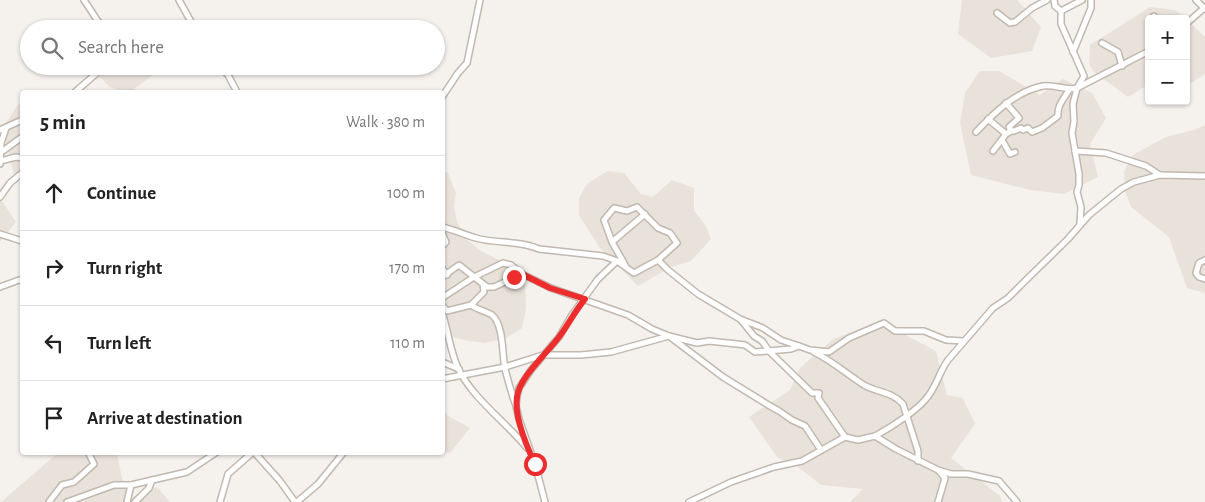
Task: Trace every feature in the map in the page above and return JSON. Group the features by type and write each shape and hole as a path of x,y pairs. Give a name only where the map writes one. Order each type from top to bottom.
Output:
{"street":[{"path":"84,0 97,20"},
{"path":"179,0 189,20"},
{"path":"445,92 467,63 480,0"},
{"path":"997,13 1010,23 1016,22 1032,8 1051,0 1057,10 1061,11"},
{"path":"1061,11 1082,0"},
{"path":"1073,52 1091,8 1091,0"},
{"path":"1190,19 1202,4"},
{"path":"1061,11 1061,24 1084,76 1077,88 1073,104 1074,121 1072,133 1079,174 1077,192 1081,207 1080,224"},
{"path":"1102,44 1118,52 1122,66"},
{"path":"976,132 988,118 1006,103 1023,94 1044,86 1069,90 1077,88 1145,53"},
{"path":"77,90 95,75"},
{"path":"227,75 237,90"},
{"path":"993,151 1006,134 1011,131 1014,132 1021,128 1023,130 1028,128 1032,132 1047,125 1058,116 1060,104 1069,90"},
{"path":"1006,103 1019,118 1009,127 1011,131"},
{"path":"988,118 1006,134"},
{"path":"0,130 20,121"},
{"path":"6,128 1,143 0,162 20,158"},
{"path":"0,153 20,138"},
{"path":"1002,140 1010,154 1015,152"},
{"path":"1075,151 1106,153 1146,166 1160,175"},
{"path":"0,195 20,175"},
{"path":"689,502 731,482 774,467 802,461 845,437 858,440 875,436 907,416 929,396 942,368 993,308 1008,298 1067,240 1080,224 1121,189 1134,182 1160,175 1205,176"},
{"path":"445,228 478,239 505,241 539,249 603,256 617,261 634,272 658,260 678,243 670,233 658,228 637,207 627,211 613,209 604,218 612,242 626,266"},
{"path":"612,242 644,214"},
{"path":"0,234 20,241"},
{"path":"658,260 698,294 740,319 763,328 781,340 810,350 830,360 864,384 888,392 898,398 903,404 907,416 918,451 918,461"},
{"path":"1205,260 1199,264 1196,273 1199,277 1205,279"},
{"path":"516,406 519,388 559,336 598,279 617,261"},
{"path":"445,296 474,277 503,263 517,268 522,274 550,288 628,314 652,329 669,336 697,343 745,345 755,352 791,349 799,346"},
{"path":"445,276 459,265 487,287 494,287 522,274"},
{"path":"0,287 20,280"},
{"path":"445,309 447,311 472,305 484,292 483,284"},
{"path":"472,305 494,317 500,328 505,367 546,502"},
{"path":"740,319 754,336 762,341 769,351 812,393 819,393 818,398 845,437"},
{"path":"810,350 829,352 849,338 884,323 895,331 924,331 946,340 963,341"},
{"path":"445,324 460,372 468,385 530,452"},
{"path":"445,378 460,372 505,367 543,355 611,352 669,336"},
{"path":"669,336 724,377 792,420 805,426 821,450"},
{"path":"445,364 460,372"},
{"path":"875,436 896,450 938,470 951,474 968,474 999,482 1017,502"},
{"path":"49,502 62,485 74,482 94,464 90,455"},
{"path":"67,502 114,485 131,485 187,472 212,455"},
{"path":"220,502 228,474 250,455"},
{"path":"256,455 296,502 318,484 342,455"},
{"path":"938,470 945,478 938,502"},
{"path":"135,502 149,488 152,480"},
{"path":"127,502 131,485"}],"shaded area":[{"path":"962,0 1017,0 1041,27 1032,51 991,58 958,34"},
{"path":"1150,7 1175,10 1181,15 1145,15 1145,86 1128,97 1093,71 1089,63 1090,45"},
{"path":"1190,23 1205,37 1205,74 1191,83"},
{"path":"980,71 999,71 1040,95 1063,79 1092,93 1106,118 1090,144 1098,177 1064,194 1030,190 971,175 960,123 965,93"},
{"path":"98,75 153,75 133,90 118,90 110,87"},
{"path":"20,104 20,172 14,176 3,128"},
{"path":"1205,125 1205,293 1187,288 1169,237 1131,207 1125,191 1124,171 1133,155 1166,137 1194,130"},
{"path":"607,171 624,173 641,194 653,197 672,180 694,188 694,211 706,226 711,239 691,261 671,267 638,286 600,248 579,215 579,198 587,184"},
{"path":"445,172 448,173 456,193 454,207 457,222 467,240 481,251 501,261 517,266 525,284 526,308 522,328 506,338 485,343 445,335"},
{"path":"0,198 16,222 0,242"},
{"path":"881,322 936,351 947,395 963,398 975,424 951,458 1000,496 1002,502 850,502 863,489 821,485 798,467 777,457 749,417 790,390 800,368 833,339"},
{"path":"445,412 448,416 470,428 450,453 445,452"},
{"path":"56,455 117,455 122,479 133,497 157,487 170,502 1,502"}],"route":[{"path":"514,277 522,274 550,288 585,299 519,388 516,406 535,464"}]}
